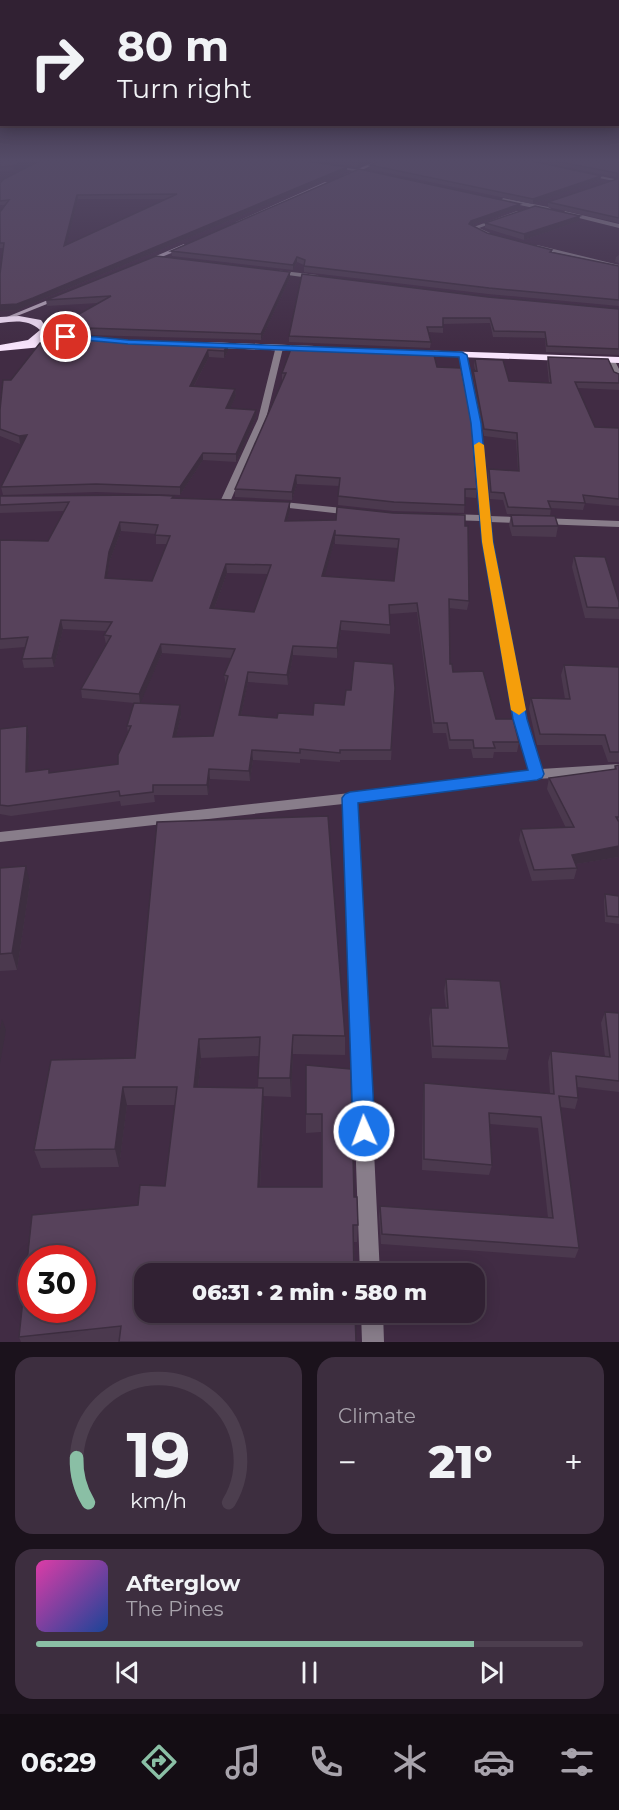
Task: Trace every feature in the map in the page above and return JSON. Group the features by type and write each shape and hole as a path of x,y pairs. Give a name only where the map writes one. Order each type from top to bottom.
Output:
{"highway":[{"path":"3,320 36,322 43,326 45,333"},
{"path":"0,348 19,346 93,340 45,333 38,339 19,346 0,353"},
{"path":"190,345 325,350"},
{"path":"394,352 615,359"}],"main road":[{"path":"229,226 237,223"},
{"path":"133,267 190,243"},
{"path":"3,320 69,293"},
{"path":"36,322 48,302"}],"street":[{"path":"490,223 474,228 500,238"},
{"path":"604,223 619,226"},
{"path":"531,246 619,267"},
{"path":"154,258 174,260"},
{"path":"261,271 326,278"},
{"path":"225,501 262,419 279,348"},
{"path":"462,355 476,423 488,542 520,719 537,774"},
{"path":"615,359 619,377"},
{"path":"213,501 236,502"},
{"path":"258,503 359,512"},
{"path":"440,517 619,524"},
{"path":"0,837 350,798 537,774 619,769"},
{"path":"350,798 370,1263"},
{"path":"372,1323 373,1342"}],"building":[{"path":"0,223 70,223 64,246 115,223 214,223 17,304 0,305 0,274 4,243 0,243"},
{"path":"236,223 470,223 487,233 552,250 550,252 619,266 619,300 489,288 304,266 305,260 297,257 293,265 171,251"},
{"path":"486,223 559,223 524,234"},
{"path":"156,256 290,272 261,334 87,328 49,331 111,296 46,300"},
{"path":"302,274 488,297 619,309 619,349 547,346 545,332 494,331 490,318 443,318 443,327 427,327 431,342 289,336"},
{"path":"87,339 228,344 224,351 208,350 190,386 235,389 226,408 256,410 236,454 203,453 180,487 96,484 1,487 27,435 19,436 0,429 3,380 11,380 40,343"},
{"path":"292,346 433,351 437,367 461,368 471,416 477,489 465,489 465,505 394,502 338,496 340,478 296,475 292,492 235,489 286,373 282,373"},
{"path":"548,357 608,359 614,372 619,374 619,383 575,382 595,427 619,428 619,499 583,495 585,503 548,501 551,509 508,507 504,493 491,492 489,469 519,471 517,433 484,429 473,370 477,371 475,359 503,360 509,381 551,383"},
{"path":"155,495 174,496 172,498 290,502 285,521 336,520 337,507 393,513 465,515 465,526 468,526 469,601 449,599 450,664 452,664 453,672 483,671 496,719 513,719 519,742 493,742 495,748 474,748 473,740 450,740 447,723 434,723 417,603 389,605 390,625 341,621 337,648 293,646 287,675 248,672 239,715 277,718 278,713 313,715 314,703 344,705 346,690 351,690 354,661 393,664 395,688 391,750 340,750 340,753 300,749 300,753 252,750 249,771 209,769 207,785 153,785 153,792 120,796 119,791 8,806 0,805 0,729 27,726 26,772 49,769 49,773 118,764 118,755 131,726 127,726 134,703 180,705 173,737 213,736 228,676 224,675 235,649 161,644 139,694 81,689 111,636 104,635 112,622 61,620 52,658 22,659 28,637 0,639 0,540 48,541 69,502 0,505 0,496","holes":["120,522 158,525 155,535 170,536 152,581 105,578 109,552","335,530 335,535 399,539 394,581 322,576","226,564 271,565 254,612 210,608"]},
{"path":"511,515 555,516 558,526 513,526"},
{"path":"574,556 605,557 619,608 587,607"},
{"path":"564,665 619,667 619,752 610,752 605,735 540,734 531,698 570,699"},
{"path":"619,765 619,817 616,817 619,822 619,846 572,855 577,868 534,870 521,829 574,827 549,778 616,769 615,766"},
{"path":"328,816 345,1036 293,1035 290,1078 258,1078 260,1037 199,1039 194,1087 263,1088 258,1187 322,1187 322,1114 306,1114 306,1065 351,1069 354,1197 357,1197 358,1225 353,1225 354,1263 134,1263 134,1323 355,1323 356,1342 119,1342 121,1326 19,1337 20,1323 96,1323 96,1245 29,1245 32,1215 138,1205 140,1185 165,1186 177,1087 123,1087 115,1149 34,1150 51,1060 135,1058 157,822"},
{"path":"26,866 12,953 0,954 0,868"},
{"path":"605,894 619,896 619,917 607,916"},
{"path":"446,979 500,981 509,1048 433,1046 431,1008 448,1008"},
{"path":"605,1012 619,1013 619,1081 576,1076 578,1098 559,1096 579,1248 382,1234 380,1206 553,1218 541,1117 489,1113 492,1165 424,1159 424,1083 554,1094 551,1051 610,1057"}],"slow traffic":[{"path":"479,445 488,542 519,710"}],"route":[{"path":"66,337 128,342 462,355 476,423 488,542 520,719 537,774 350,798 364,1131"}]}
